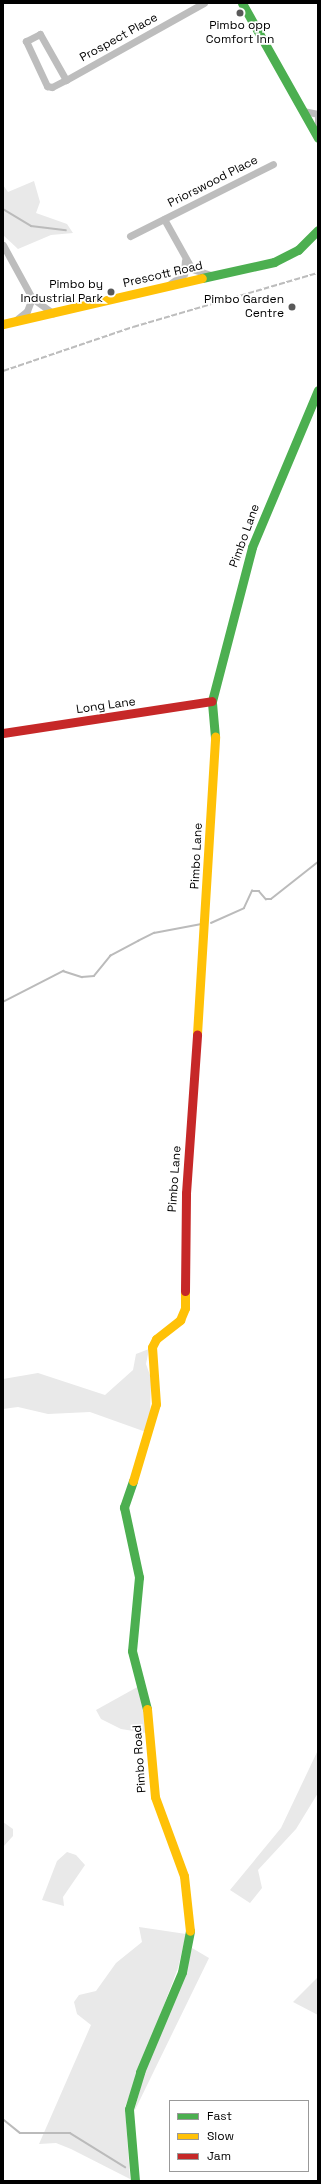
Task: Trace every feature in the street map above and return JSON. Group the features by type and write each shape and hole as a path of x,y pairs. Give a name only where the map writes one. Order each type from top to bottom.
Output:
{"street":[{"name":"Prospect Place","path":"66,80 40,34 26,41 47,86 66,80 204,3"},
{"path":"242,3 318,138"},
{"path":"303,111 318,115 318,131"},
{"name":"Priorswood Place","path":"130,236 272,164"},
{"name":"Priorswood Place","path":"164,219 184,258 197,272 216,275"},
{"name":"Prescott Road","path":"8,323 283,258 304,245 318,230"},
{"path":"3,245 6,257 32,298 53,313"},
{"path":"159,288 181,278 185,271 184,258"},
{"path":"8,323 27,311 32,298"},
{"name":"Pimbo Lane","path":"163,1333 180,1320 185,1308 186,1193 214,771 216,717 212,701 252,547 318,390"},
{"name":"Long Lane","path":"3,733 212,701"},
{"name":"Pimbo Road","path":"135,2181 129,2109 190,1940 184,1876 155,1797 146,1697 132,1651 139,1577 124,1515 125,1502 152,1423 158,1392 152,1347 163,1333"}],"shaded area":[{"path":"34,181 40,202 36,213 67,224 73,233 51,235 18,249 3,235 3,185 8,192"},
{"path":"149,1349 146,1364 151,1378 150,1423 146,1432 90,1412 48,1414 18,1407 3,1409 3,1379 38,1373 105,1395 133,1370 136,1354"},
{"path":"141,1685 146,1733 121,1729 101,1719 96,1710"},
{"path":"318,1750 318,1793 296,1829 258,1870 262,1888 250,1903 230,1890 281,1828"},
{"path":"3,1822 13,1829 13,1836 3,1847"},
{"path":"67,1852 76,1855 85,1865 63,1897 64,1906 42,1900 57,1861"},
{"path":"139,1927 186,1934 178,1968 125,2107 130,2179 56,2143 39,2144 91,2025 77,2014 74,2002 79,1995 96,1991 116,1963 142,1942"},
{"path":"192,1948 209,1958 134,2112 145,2071 185,1975"},
{"path":"318,1977 318,2015 293,2002"}],"waterway":[{"path":"3,209 31,226 66,230"},
{"path":"211,923 244,908 252,891 259,891 266,899 271,899 318,862"},
{"path":"3,1002 63,971 82,977 94,976 110,956 154,933 201,924"},
{"path":"3,2119 20,2133 70,2133 125,2167"}],"railway":[{"path":"3,371 133,327 318,273"}],"traffic: fast":[{"path":"242,3 318,138"},
{"path":"202,278 274,262 298,250 318,230"},
{"path":"215,737 212,701 252,547 318,390"},
{"path":"133,1481 124,1507 139,1577 132,1651 147,1709"},
{"path":"135,2181 129,2109 140,2072 182,1972 190,1931"}],"traffic: slow":[{"path":"3,324 202,278"},
{"path":"197,1034 215,737"},
{"path":"133,1481 156,1404 152,1347 156,1339 180,1320 185,1308 185,1291"},
{"path":"147,1709 155,1797 184,1876 190,1931"}],"traffic: jam":[{"path":"3,733 212,701"},
{"path":"185,1291 186,1193 197,1034"}],"place":[{"name":"Pimbo opp Comfort Inn","path":"240,13"},
{"name":"Pimbo by Industrial Park","path":"111,292"},
{"name":"Pimbo Garden Centre","path":"292,307"}]}
